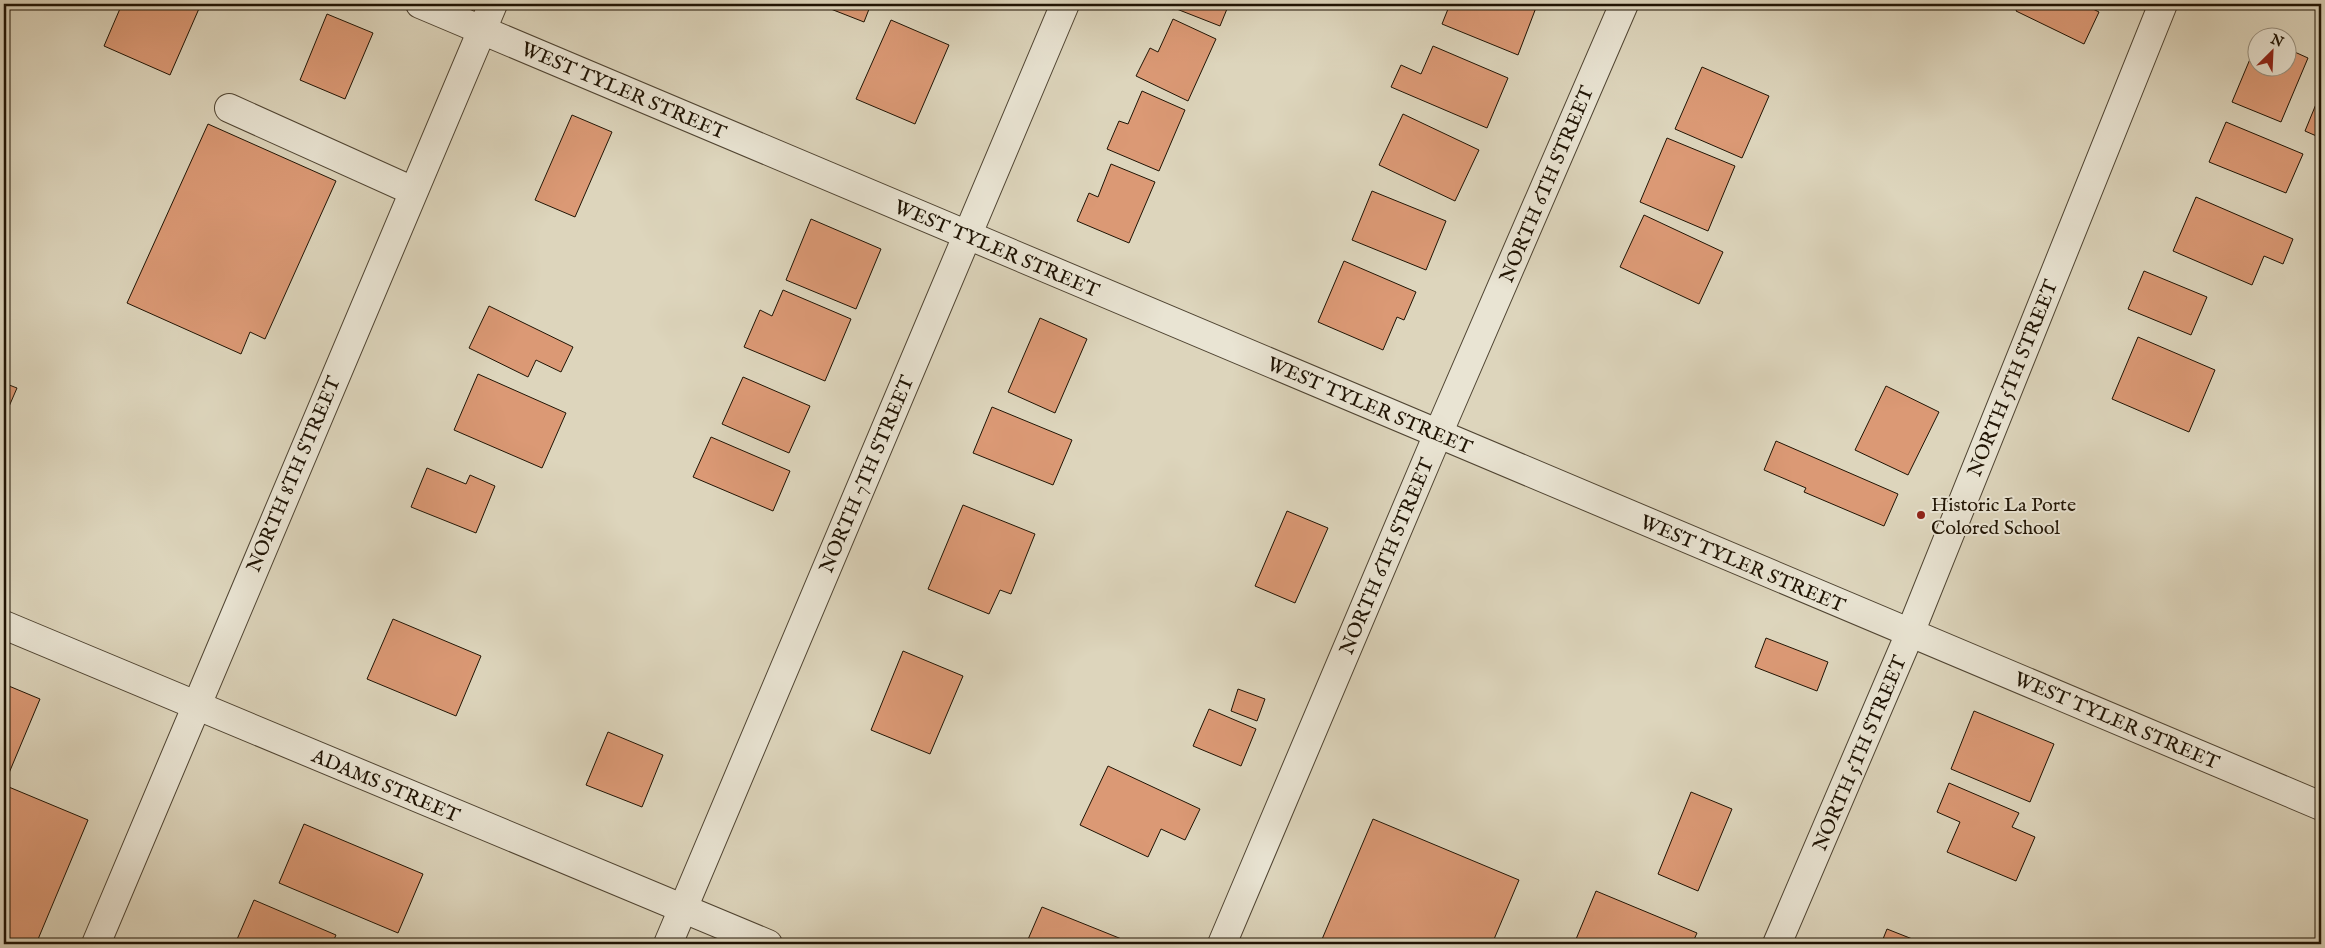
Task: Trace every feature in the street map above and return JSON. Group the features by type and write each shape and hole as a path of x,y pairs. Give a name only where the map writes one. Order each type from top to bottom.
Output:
{"street":[{"name":"WEST TYLER STREET","path":"420,4 2321,806"},
{"name":"NORTH 8TH STREET","path":"96,944 195,705 493,4"},
{"name":"NORTH 7TH STREET","path":"668,944 1065,4"},
{"name":"NORTH 6TH STREET","path":"1222,944 1438,434 1624,4"},
{"name":"NORTH 5TH STREET","path":"1777,944 1910,633 2163,4"},
{"path":"229,108 413,191"},
{"name":"ADAMS STREET","path":"4,626 768,944"}],"building":[{"path":"122,4 201,4 170,75 104,46"},
{"path":"818,4 871,4 864,22"},
{"path":"1169,4 1229,4 1220,26 1169,6"},
{"path":"1450,4 1537,5 1518,55 1442,24"},
{"path":"2019,4 2090,4 2089,7 2099,12 2084,44 2016,11"},
{"path":"327,14 373,33 345,99 300,80"},
{"path":"1173,19 1216,39 1188,101 1136,76 1150,48 1158,52"},
{"path":"891,20 949,45 915,124 856,99"},
{"path":"1433,46 1508,78 1487,128 1391,87 1401,65 1421,74"},
{"path":"2298,54 2308,58 2281,122 2232,102 2248,64 2248,78 2298,78"},
{"path":"1702,67 1769,96 1742,158 1675,129"},
{"path":"1142,91 1185,110 1159,171 1107,149 1119,121 1128,124"},
{"path":"2321,92 2321,138 2305,131"},
{"path":"1403,114 1479,150 1455,201 1379,165"},
{"path":"572,115 612,132 575,217 535,200"},
{"path":"2226,122 2303,154 2286,193 2209,162"},
{"path":"208,124 336,181 265,339 250,332 241,354 127,303"},
{"path":"1667,138 1735,166 1708,231 1640,202"},
{"path":"1111,164 1155,182 1129,243 1077,221 1089,193 1098,197"},
{"path":"1372,191 1446,221 1426,270 1352,240"},
{"path":"2196,197 2293,239 2283,264 2264,256 2252,285 2173,251"},
{"path":"1644,215 1723,252 1699,304 1620,267"},
{"path":"811,219 881,249 856,309 786,280"},
{"path":"1344,261 1416,292 1404,320 1397,317 1383,350 1318,322"},
{"path":"2144,271 2207,297 2191,335 2128,309"},
{"path":"783,290 851,319 825,381 744,347 760,310 772,316"},
{"path":"489,306 573,347 561,372 536,360 528,377 469,348"},
{"path":"1040,318 1087,339 1055,413 1008,392"},
{"path":"2138,337 2215,370 2189,432 2112,399"},
{"path":"478,374 566,413 542,468 454,430"},
{"path":"743,377 810,406 789,453 722,424"},
{"path":"4,383 17,388 4,418"},
{"path":"1886,386 1939,412 1908,475 1855,450"},
{"path":"992,407 1072,440 1053,485 973,453"},
{"path":"711,437 790,471 773,511 693,477"},
{"path":"1776,441 1898,494 1884,526 1804,492 1806,488 1764,470"},
{"path":"427,468 466,484 470,475 495,486 476,533 411,507"},
{"path":"963,505 1035,534 1011,594 1000,590 989,614 928,589"},
{"path":"1287,511 1328,528 1295,603 1255,586"},
{"path":"393,619 481,656 456,716 367,679"},
{"path":"1766,638 1828,662 1817,691 1755,667"},
{"path":"903,651 963,676 930,754 871,730"},
{"path":"4,684 40,699 4,785"},
{"path":"1238,689 1265,699 1257,721 1231,711"},
{"path":"1209,709 1256,729 1241,766 1193,746"},
{"path":"1974,711 2054,744 2030,802 1951,769"},
{"path":"608,732 663,755 642,807 586,785"},
{"path":"1108,766 1200,809 1185,840 1161,829 1148,857 1080,825"},
{"path":"1949,783 2019,813 2012,827 2035,837 2016,881 1947,852 1960,822 1937,812"},
{"path":"4,785 88,820 36,944 4,944"},
{"path":"1691,792 1732,809 1698,891 1658,874"},
{"path":"1373,819 1519,880 1492,944 1320,944"},
{"path":"304,824 423,874 398,933 279,883"},
{"path":"1596,891 1697,933 1692,944 1574,944"},
{"path":"254,900 336,935 332,944 235,944"},
{"path":"1042,907 1134,944 1026,944"},
{"path":"1887,929 1925,944 1881,944"}],"place":[{"name":"Historic La Porte Colored School","path":"1921,515"}]}
